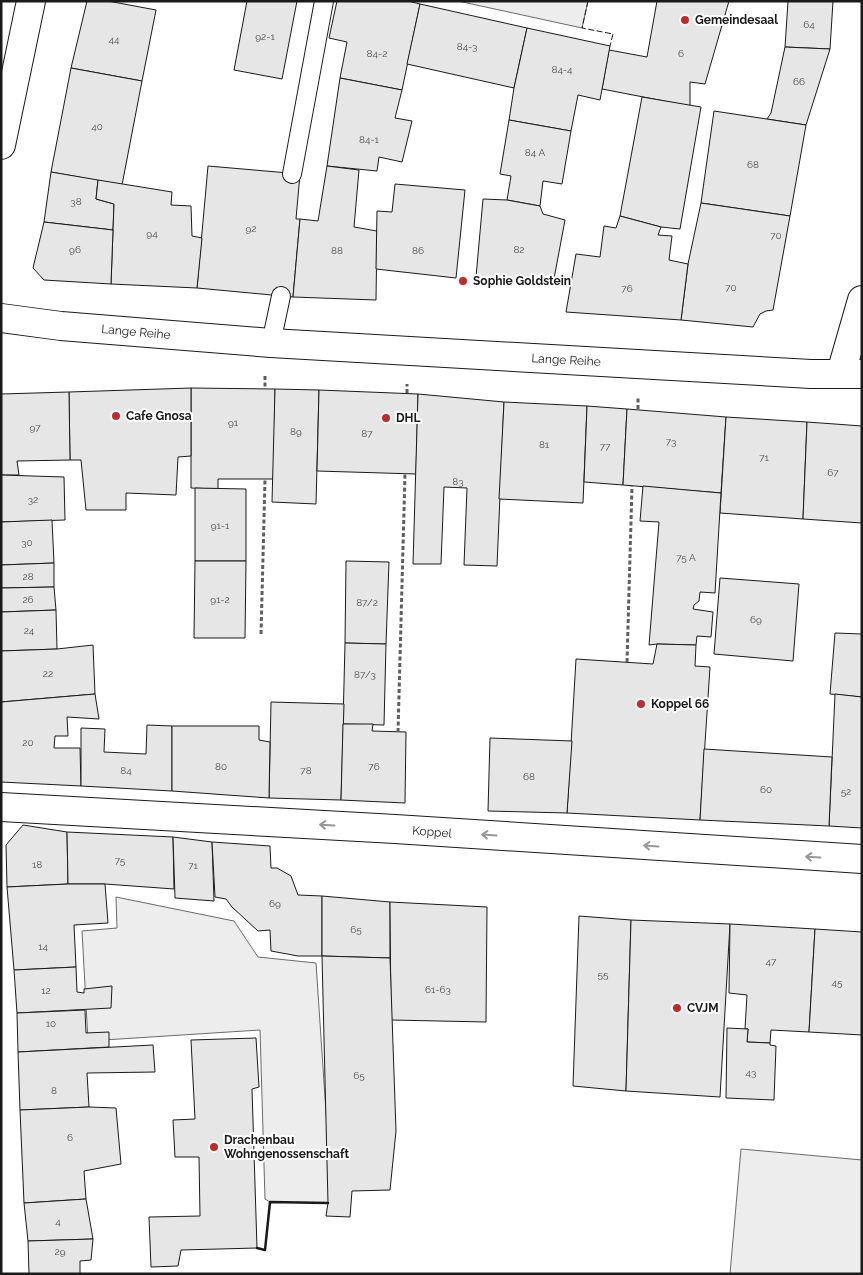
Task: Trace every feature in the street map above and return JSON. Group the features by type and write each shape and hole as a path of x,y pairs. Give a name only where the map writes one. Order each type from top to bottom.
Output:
{"street":[{"path":"1,145 31,1"},
{"path":"852,374 862,300"},
{"name":"Lange Reihe","path":"1,318 61,326 271,343 812,374 852,374"},
{"name":"Koppel","path":"1,807 862,859"}],"lane":[{"path":"292,174 324,1"},
{"path":"271,343 281,296"}],"path":[{"path":"398,732 405,474"},
{"path":"261,634 265,480"},
{"path":"627,662 632,486"}],"shaded area":[{"path":"458,1 588,1 582,28"},
{"path":"116,897 234,921 258,957 316,963 332,1202 270,1202 265,1199 260,1030 88,1041 82,931 117,928"},
{"path":"741,1149 862,1160 862,1274 730,1274"}],"building":[{"path":"87,1 108,1 156,10 142,81 71,68"},
{"path":"247,1 297,1 282,79 234,70"},
{"path":"337,1 408,1 420,4 402,90 340,78 347,42 329,38"},
{"path":"657,1 729,1 705,84 690,82 690,106 602,89 609,50 647,57"},
{"path":"788,1 833,1 830,49 785,47"},
{"path":"420,4 527,28 514,88 407,64"},
{"path":"527,28 610,46 600,100 578,95 571,131 509,120"},
{"path":"785,47 830,49 806,125 767,119 771,113"},
{"path":"71,68 142,81 122,185 51,172"},
{"path":"340,78 402,90 395,118 412,121 402,162 379,157 377,171 327,166"},
{"path":"642,97 701,107 680,229 661,227 620,216"},
{"path":"714,111 806,125 790,216 701,203"},
{"path":"509,120 571,131 562,184 543,181 540,206 507,200 511,176 500,174"},
{"path":"208,166 300,174 296,219 300,219 293,297 197,288"},
{"path":"327,166 359,170 354,227 377,231 376,300 293,297 300,219 318,221"},
{"path":"51,172 98,180 96,199 114,204 113,230 44,222"},
{"path":"98,180 172,192 171,205 191,206 192,236 202,238 197,288 111,284 114,204 96,199"},
{"path":"395,184 465,190 456,278 376,269 377,211 392,212"},
{"path":"483,199 507,200 540,206 543,214 565,220 553,284 476,277"},
{"path":"701,203 790,216 773,310 760,314 753,327 681,320 688,264"},
{"path":"620,216 661,227 658,235 672,236 669,260 688,264 681,320 566,312 576,254 600,257 604,226 616,228"},
{"path":"44,222 113,230 111,284 44,280 33,268"},
{"path":"191,388 275,389 274,479 218,479 218,489 191,488"},
{"path":"191,388 191,456 178,457 176,495 126,493 126,510 86,510 81,460 70,460 69,392"},
{"path":"275,389 319,390 316,504 272,502"},
{"path":"319,390 418,394 416,474 317,471"},
{"path":"69,392 70,460 17,461 19,475 1,475 1,394"},
{"path":"418,394 504,402 497,566 464,565 467,488 444,487 441,564 413,564"},
{"path":"504,402 587,406 583,503 499,499"},
{"path":"587,406 627,409 623,485 584,482"},
{"path":"627,409 726,417 721,493 623,485"},
{"path":"726,417 807,422 803,519 720,513"},
{"path":"807,422 862,426 862,523 803,519"},
{"path":"1,475 64,477 65,520 1,522"},
{"path":"643,486 721,493 715,593 700,592 699,601 694,605 693,609 713,612 711,637 697,636 696,645 649,645 659,522 640,521"},
{"path":"195,488 246,489 246,561 195,561"},
{"path":"52,520 54,563 1,565 1,522"},
{"path":"195,561 246,561 245,638 194,638"},
{"path":"346,561 389,562 386,644 345,643"},
{"path":"54,563 54,587 1,588 1,565"},
{"path":"720,578 799,584 793,661 714,654"},
{"path":"54,587 56,610 1,612 1,588"},
{"path":"56,610 57,649 1,651 1,612"},
{"path":"835,633 862,634 862,697 830,694"},
{"path":"345,643 386,644 384,725 343,724"},
{"name":"Koppel 66","path":"657,644 696,645 695,666 710,667 700,820 567,813 576,659 653,664"},
{"path":"93,645 95,694 1,702 1,651 57,649"},
{"path":"95,694 99,719 67,717 68,736 55,736 54,748 80,748 81,786 1,782 1,702"},
{"path":"835,694 862,697 862,828 829,826"},
{"path":"271,702 344,704 341,800 269,798"},
{"path":"343,724 373,724 372,731 406,732 405,803 341,800"},
{"path":"147,725 172,726 172,791 81,786 81,728 105,729 104,752 146,754"},
{"path":"172,726 259,726 259,740 270,742 269,798 172,791"},
{"path":"490,738 572,741 567,813 488,811"},
{"path":"704,749 832,757 829,826 700,820"},
{"path":"23,825 67,832 68,884 7,887 6,845"},
{"path":"67,832 173,837 174,889 105,884 68,884"},
{"path":"173,837 212,842 214,901 175,898"},
{"path":"212,842 270,846 271,868 277,868 291,876 298,895 322,896 322,956 298,956 271,951 270,930 258,931 226,899 215,897"},
{"path":"105,884 108,923 74,925 76,967 14,970 7,887"},
{"path":"322,896 390,902 390,958 322,956"},
{"path":"390,902 487,907 486,1022 391,1020"},
{"path":"579,916 631,920 626,1091 573,1086"},
{"name":"CVJM","path":"631,920 730,924 720,1097 626,1091"},
{"path":"730,924 815,929 809,1032 771,1030 770,1043 747,1042 748,1029 745,1029 747,995 729,993"},
{"path":"815,929 862,932 862,1035 809,1032"},
{"path":"322,956 390,958 396,1131 390,1190 352,1191 350,1217 326,1216 328,1203"},
{"path":"76,967 77,992 84,993 84,989 112,986 111,1008 17,1013 14,970"},
{"path":"85,1010 86,1033 109,1032 109,1047 18,1052 17,1013"},
{"path":"727,1028 748,1029 747,1042 770,1043 770,1045 776,1046 774,1100 726,1098"},
{"name":"Drachenbau Wohngenossenschaft","path":"256,1038 259,1087 252,1089 257,1248 181,1250 178,1266 151,1267 149,1217 200,1216 199,1157 175,1157 173,1120 195,1119 191,1040"},
{"path":"153,1045 155,1072 87,1073 89,1107 20,1110 18,1052"},
{"path":"89,1107 116,1108 121,1164 84,1171 86,1199 24,1203 20,1110"},
{"path":"86,1199 93,1239 28,1241 24,1203"},
{"path":"93,1239 91,1260 80,1261 80,1274 29,1274 28,1241"}],"fence":[{"path":"588,1 582,28 613,34 610,46"}],"wall":[{"path":"257,1248 265,1250 270,1202 328,1203"}],"place":[{"name":"Gemeindesaal","path":"685,20"},
{"name":"Sophie Goldstein","path":"463,281"},
{"name":"Cafe Gnosa","path":"116,416"},
{"name":"DHL","path":"386,418"},
{"name":"Koppel 66","path":"641,704"},
{"name":"CVJM","path":"677,1008"},
{"name":"Drachenbau Wohngenossenschaft","path":"214,1147"}]}
